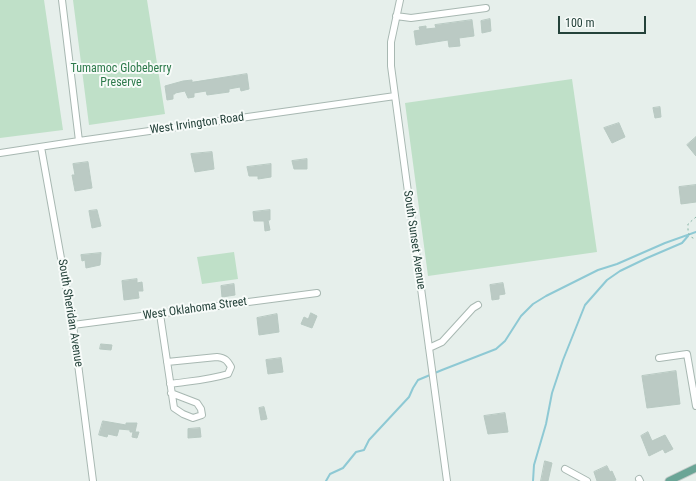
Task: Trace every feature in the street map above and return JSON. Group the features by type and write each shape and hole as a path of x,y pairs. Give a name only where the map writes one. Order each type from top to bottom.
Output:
{"main road":[{"path":"669,481 696,468"}],"street":[{"path":"62,0 79,140"},
{"name":"South Sunset Avenue","path":"400,0 391,42 390,57 447,481"},
{"path":"396,16 411,18 486,8"},
{"name":"West Irvington Road","path":"0,153 79,140 395,96"},
{"name":"South Sheridan Avenue","path":"41,147 73,325 93,481"},
{"name":"West Oklahoma Street","path":"73,325 317,293"},
{"path":"429,348 442,342 473,308 478,305"},
{"path":"160,314 171,393 174,408 182,414 193,418 202,415 201,409 197,403 171,393"},
{"path":"659,358 687,354 696,406"},
{"path":"167,362 217,357 224,358 228,361 231,367 228,374 222,376 170,384"},
{"path":"565,469 587,481"}],"path":[{"path":"696,216 688,224 687,232 696,239"}],"green space":[{"name":"Tumamoc Globeberry Preserve","path":"0,0 44,0 63,130 0,138"},
{"name":"Tumamoc Globeberry Preserve","path":"73,0 147,0 165,114 89,125"},
{"path":"572,79 597,252 428,276 405,103"},
{"path":"234,252 238,279 202,284 197,257"}],"building":[{"path":"490,19 491,31 482,33 481,21"},
{"path":"472,20 474,36 459,38 460,46 449,47 448,40 416,45 414,31 420,30 419,27 426,26 426,29 436,28 435,25"},
{"path":"247,74 249,89 241,91 240,87 229,89 229,92 207,95 206,91 194,93 194,97 188,98 185,91 173,94 173,99 167,100 165,86 183,81 192,80 192,82"},
{"path":"660,107 661,117 655,118 653,108"},
{"path":"619,123 625,137 612,143 604,128"},
{"path":"696,137 696,156 687,145"},
{"path":"212,152 214,169 195,172 191,154"},
{"path":"307,159 307,169 294,169 292,161"},
{"path":"88,162 92,188 75,191 72,175 75,175 73,164"},
{"path":"271,164 271,177 258,179 258,176 249,176 247,167"},
{"path":"696,185 696,202 681,204 679,187"},
{"path":"97,210 101,226 92,228 89,211"},
{"path":"270,210 270,220 268,220 270,230 265,231 264,221 254,221 253,212"},
{"path":"101,253 100,265 86,268 85,260 82,261 81,255"},
{"path":"137,279 137,283 142,282 143,291 138,291 139,298 124,300 122,281"},
{"path":"503,283 505,294 499,295 499,299 492,300 490,285"},
{"path":"234,284 235,295 222,297 221,286"},
{"path":"311,313 317,316 312,328 301,324 304,317 308,319"},
{"path":"277,314 279,332 259,335 257,318"},
{"path":"101,344 112,345 111,350 100,349"},
{"path":"281,358 283,372 268,374 266,360"},
{"path":"676,371 680,404 647,408 642,376"},
{"path":"264,407 267,419 261,420 259,408"},
{"path":"505,413 508,432 488,434 484,416"},
{"path":"103,421 126,425 126,423 137,423 135,432 139,432 137,438 132,437 133,432 130,432 130,430 119,429 117,436 108,434 107,437 99,435"},
{"path":"200,428 201,437 188,438 188,429"},
{"path":"648,432 652,441 665,435 673,449 665,453 663,449 649,456 641,436"},
{"path":"545,461 552,463 548,481 541,481"},
{"path":"607,466 610,472 612,471 616,480 597,481 594,472"}],"waterway":[{"path":"326,481 330,474 343,468 356,452 364,450 369,440 409,397 418,380 496,349 505,341 521,316 533,304 546,296 598,270 617,264 665,243 696,232"},
{"path":"533,481 534,465 546,424 552,393 563,360 585,305 607,280 620,271 682,243 688,236"}]}
